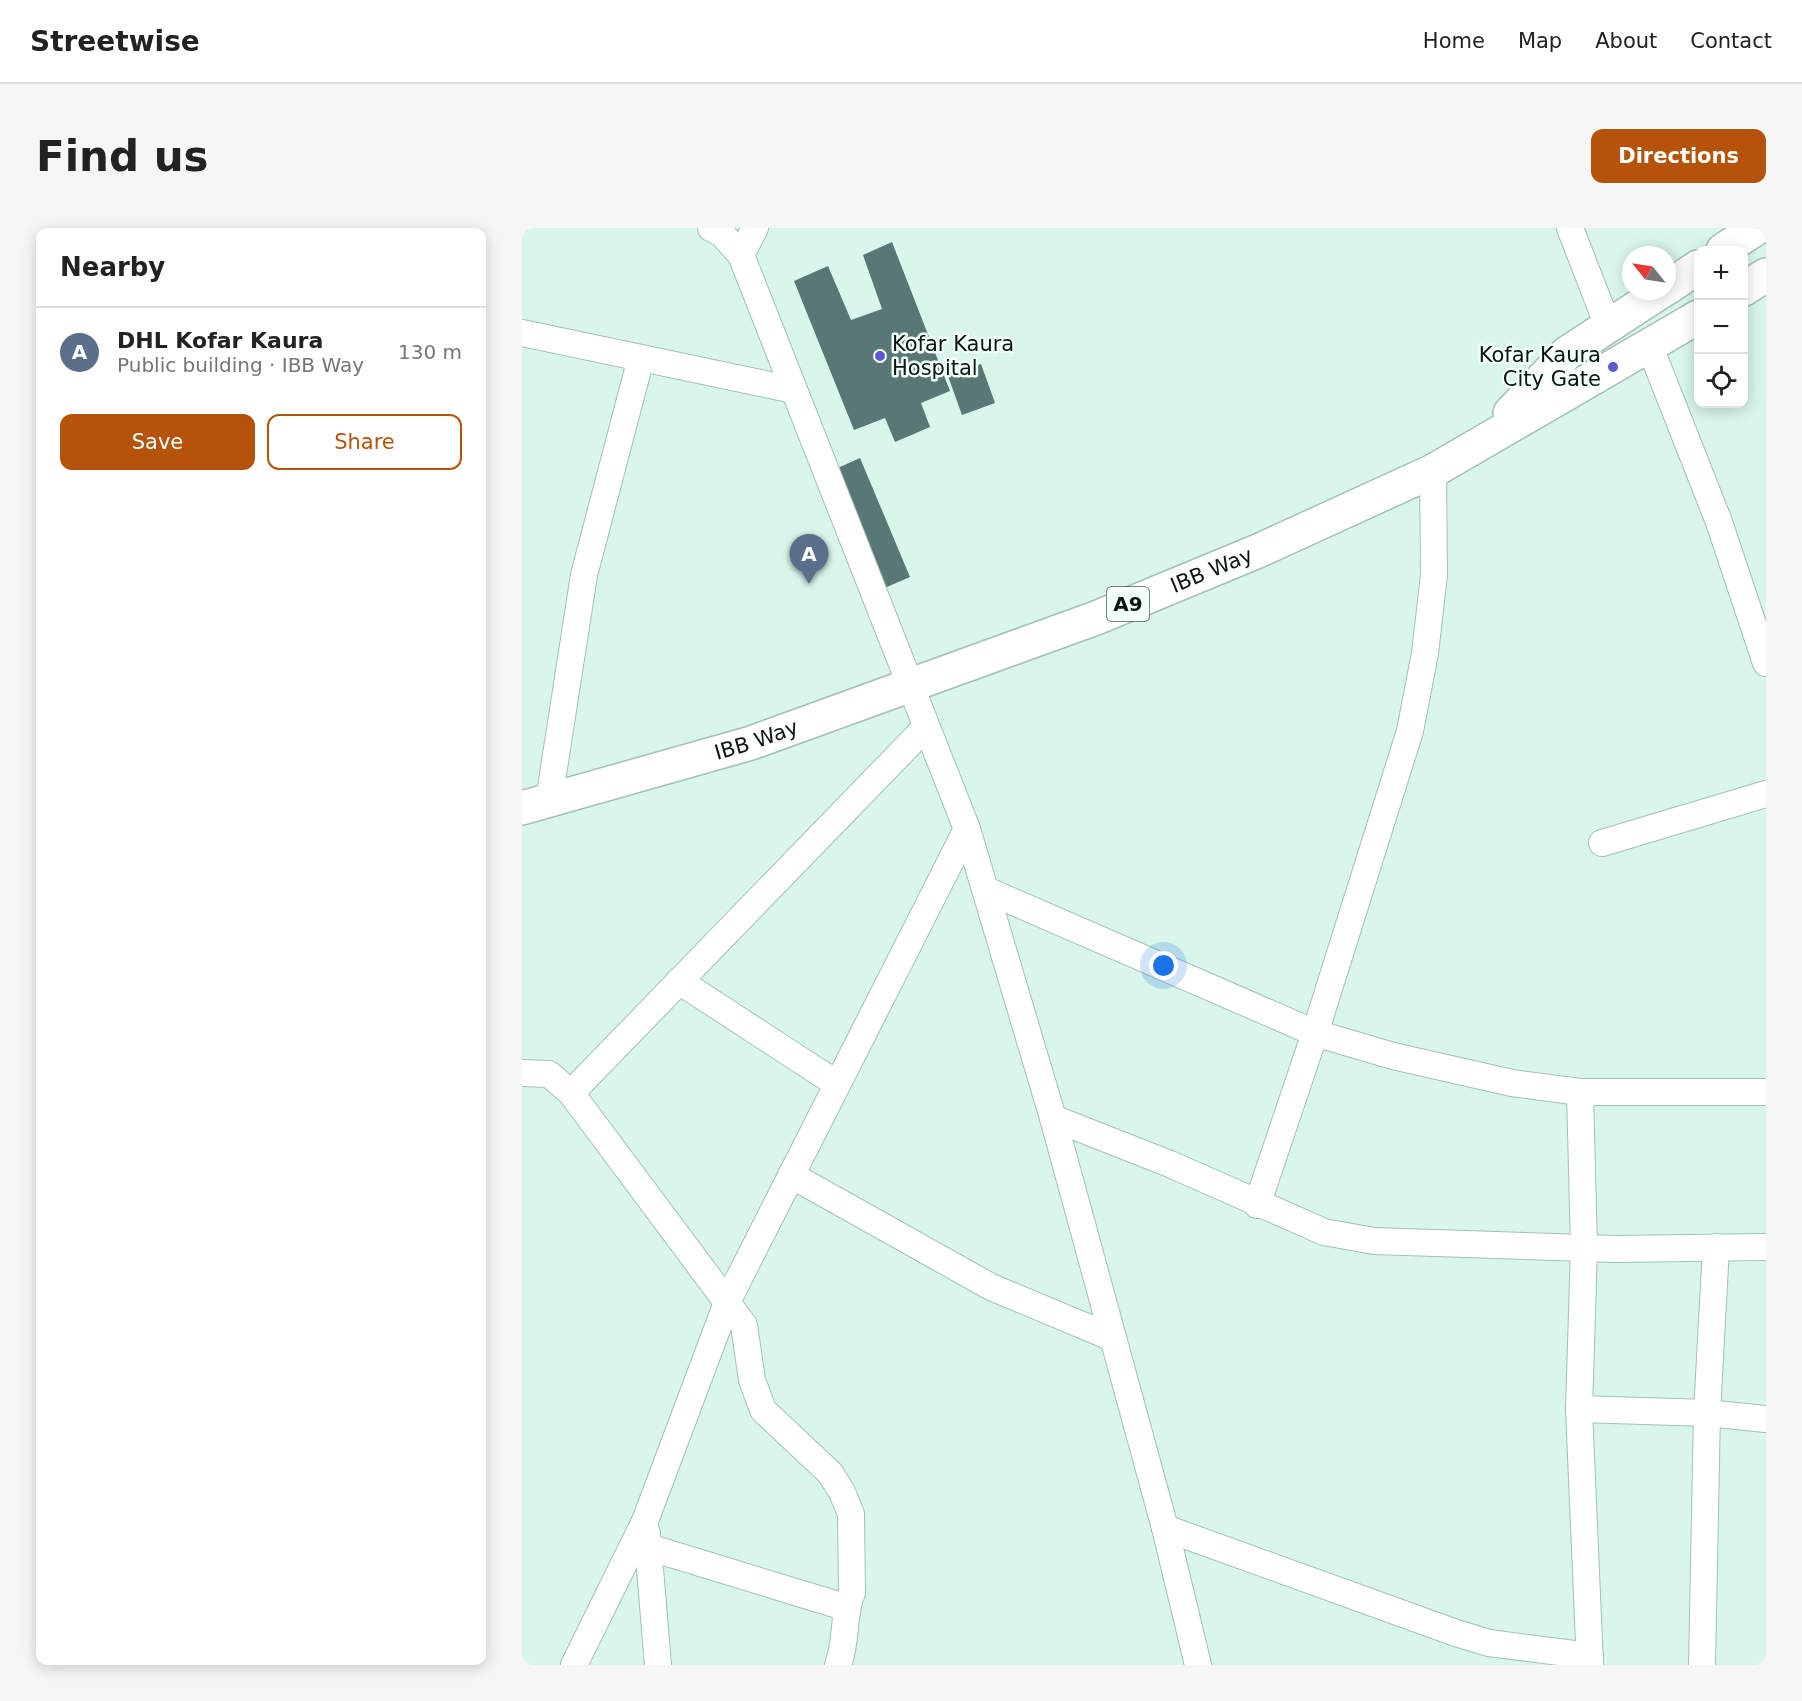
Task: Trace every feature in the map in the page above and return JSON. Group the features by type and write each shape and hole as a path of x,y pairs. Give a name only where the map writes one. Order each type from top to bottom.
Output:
{"highway":[{"path":"1729,246 1757,228"},
{"path":"1676,282 1694,270"},
{"path":"1748,286 1766,275"},
{"path":"1482,442 1568,353 1648,300"},
{"name":"IBB Way","path":"535,804 751,743 1118,609 1258,551 1433,471 1694,320"}],"street":[{"path":"711,228 722,234 741,255 967,829 1053,1118 1165,1528 1197,1665"},
{"path":"741,255 755,228"},
{"path":"1570,228 1608,326"},
{"path":"522,333 794,390"},
{"path":"1650,347 1719,522 1766,663"},
{"path":"535,804 584,575 641,358"},
{"path":"1257,1205 1315,1033 1410,731 1425,653 1434,575 1433,471"},
{"path":"571,1093 926,727"},
{"path":"1602,843 1766,794"},
{"path":"574,1665 645,1521 728,1300 967,829"},
{"path":"986,890 1315,1033 1393,1056 1512,1083 1580,1092 1766,1092"},
{"path":"679,981 837,1084"},
{"path":"522,1072 549,1074 571,1093 606,1143 728,1300 744,1325 752,1380 763,1410 830,1473 842,1492 851,1514 852,1593 848,1603 848,1624 838,1665"},
{"path":"1165,1528 1456,1633 1489,1643 1590,1660 1580,1409 1584,1248 1580,1092"},
{"path":"1053,1118 1170,1164 1257,1205 1324,1232 1374,1241 1584,1248 1766,1246"},
{"path":"791,1175 991,1287 1113,1338"},
{"path":"1702,1665 1707,1413 1716,1247"},
{"path":"1580,1409 1707,1413 1766,1419"},
{"path":"645,1521 658,1665"},
{"path":"648,1547 838,1605 848,1603"}],"building":[{"name":"Kofar Kaura Hospital","path":"892,242 950,391 921,403 930,427 895,442 885,418 854,430 794,281 828,266 851,320 882,309 863,255"},
{"path":"981,364 995,403 962,415 948,376"},
{"path":"860,458 910,577 880,590 829,472"}],"place":[{"name":"Kofar Kaura Hospital","path":"880,356"},
{"name":"Kofar Kaura City Gate","path":"1613,367"},
{"name":"DHL Kofar Kaura","path":"809,584"}]}
